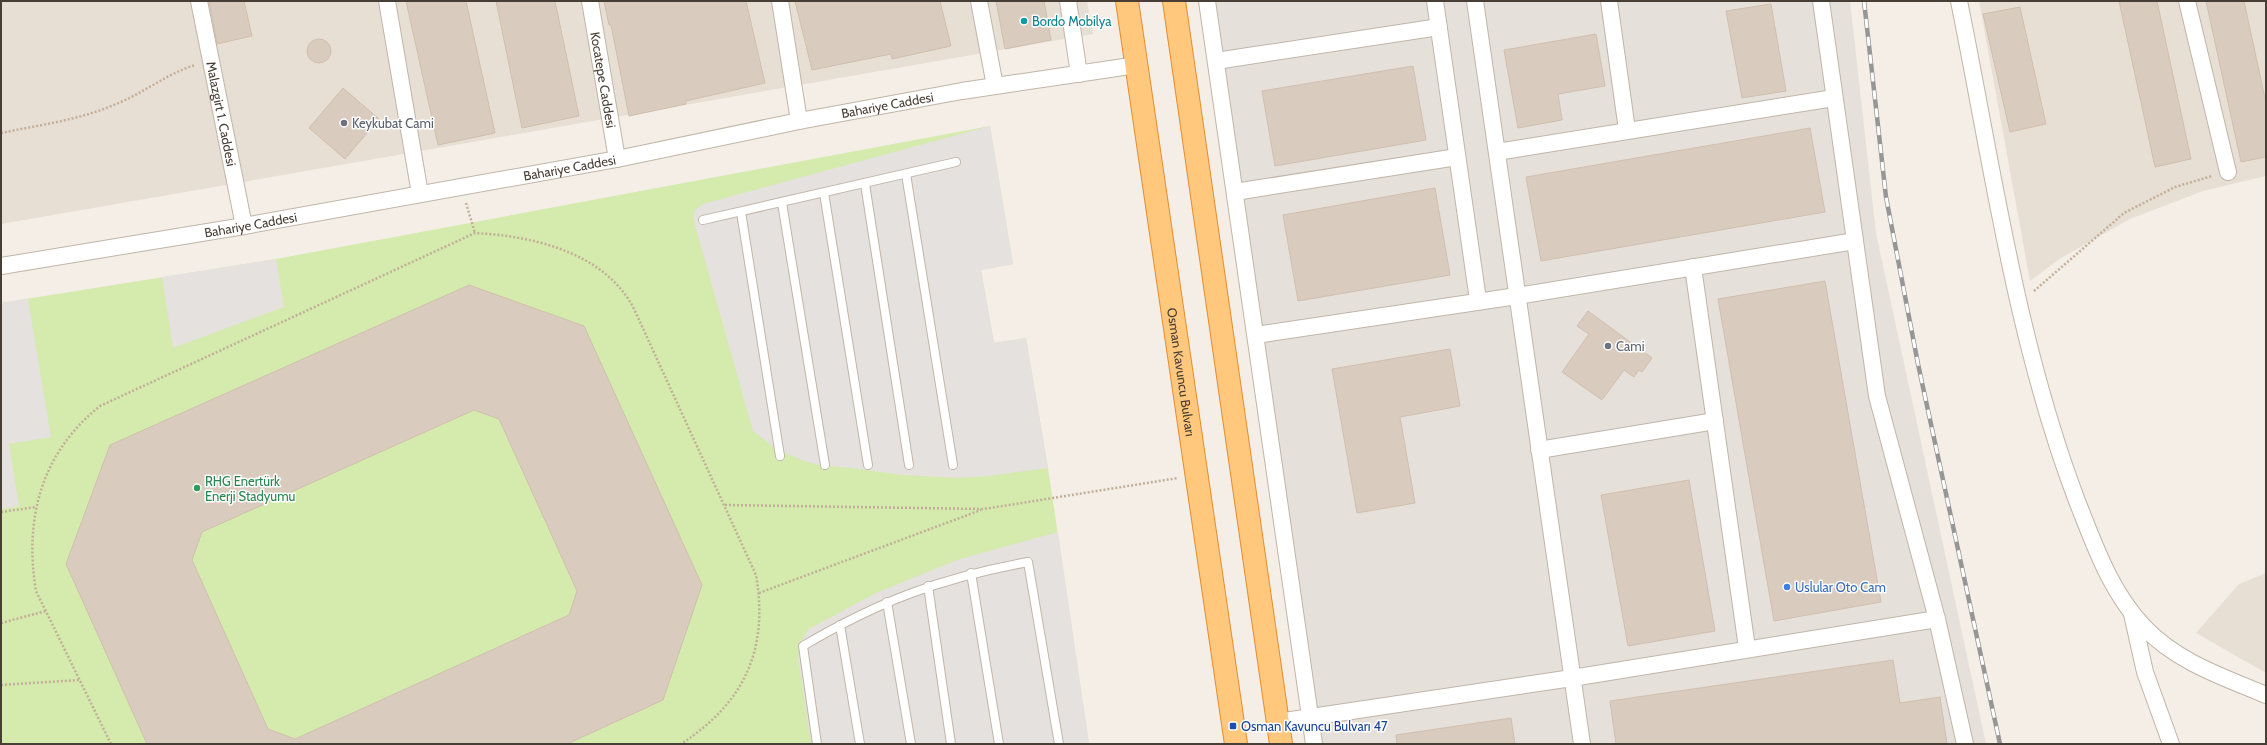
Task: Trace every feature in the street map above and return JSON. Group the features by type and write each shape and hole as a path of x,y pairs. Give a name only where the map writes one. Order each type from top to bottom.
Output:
{"highway":[{"name":"Osman Kavuncu Bulvarı","path":"1127,1 1236,744"},
{"path":"1174,1 1281,744"}],"street":[{"name":"Malazgirt 1. Caddesi","path":"199,1 244,226"},
{"path":"387,1 420,194"},
{"name":"Kocatepe Caddesi","path":"590,1 617,159"},
{"path":"780,1 799,121"},
{"path":"979,1 995,86"},
{"path":"1068,1 1079,74"},
{"path":"1208,1 1314,744"},
{"path":"1435,1 1478,300"},
{"path":"1475,1 1582,744"},
{"path":"1609,1 1627,130"},
{"path":"1821,1 1877,396 1937,619 1965,744"},
{"path":"1959,1 2018,304 2041,395 2062,462 2107,576 2131,613 2156,638 2197,666 2266,695"},
{"path":"2186,1 2228,172"},
{"path":"1216,62 1439,27"},
{"name":"Bahariye Caddesi","path":"1,266 244,226 617,159 799,121 995,86 1137,65"},
{"path":"1497,152 1834,98"},
{"path":"1235,192 1457,157"},
{"path":"1256,335 1478,300 1517,296 1855,241"},
{"path":"1693,267 1747,648"},
{"path":"1539,450 1715,421"},
{"path":"2131,613 2148,679 2171,744"},
{"path":"1278,722 1572,678 1747,648 1937,619"}],"lane":[{"path":"704,220 956,162"},
{"path":"906,174 952,464"},
{"path":"865,184 909,466"},
{"path":"824,193 868,465"},
{"path":"782,203 826,465"},
{"path":"741,212 780,456"},
{"path":"817,744 803,646 840,625 887,602 928,586 971,573 1028,562 1059,744"},
{"path":"971,573 999,744"},
{"path":"928,586 951,744"},
{"path":"887,602 911,744"},
{"path":"840,625 860,744"}],"path":[{"path":"1,133 96,112 117,104 177,72 211,62"},
{"path":"2018,304 2107,225 2124,213 2175,187 2228,172"},
{"path":"461,187 475,233"},
{"path":"111,744 36,591 33,570 32,535 36,507 46,476 58,453 78,426 100,406 475,233 514,237 552,246 591,264 621,287 636,311 756,575 760,611 757,642 742,683 721,713 709,725 681,744"},
{"path":"725,505 984,509 1197,475"},
{"path":"1,512 36,507"},
{"path":"759,593 984,509"},
{"path":"1,623 46,611"},
{"path":"1,685 80,680"}],"shaded area":[{"path":"1,1 1087,1 1093,34 1,224"},
{"path":"1203,1 1850,1 1876,233 1986,744 1321,744"},
{"path":"1979,1 2266,1 2266,176 2203,191 2130,219 2061,258 2030,281"},
{"path":"990,126 1013,264 981,270 994,343 1026,338 1048,468 989,476 959,478 903,475 819,465 804,461 776,449 753,431 693,218 695,210 703,204"},
{"path":"276,259 284,307 173,348 162,277"},
{"path":"28,299 51,437 9,444 19,506 1,509 1,303"},
{"path":"1058,532 1089,744 811,744 798,657 800,643 809,629 876,593 957,560"},
{"path":"2266,573 2266,673 2196,633 2239,584"}],"green space":[{"path":"990,126 1013,264 981,270 994,343 1026,338 1048,468 1089,744 1,744 1,303 276,259"}],"building":[{"path":"209,1 244,1 252,36 217,44"},
{"path":"406,1 466,1 495,133 438,145"},
{"path":"496,1 555,1 579,116 522,128"},
{"path":"604,1 746,1 765,83 686,101 686,104 629,116 611,25 609,25"},
{"path":"795,1 940,1 951,46 892,59 891,54 812,70"},
{"name":"Bordo Mobilya","path":"996,1 1044,1 1051,40 1005,49"},
{"path":"2119,1 2157,1 2191,159 2155,167"},
{"path":"2206,1 2244,1 2266,103 2266,157 2241,162"},
{"path":"1771,4 1786,91 1742,98 1726,11"},
{"path":"2020,7 2046,124 2010,132 1983,14"},
{"path":"1596,34 1605,86 1558,94 1562,120 1518,128 1504,50"},
{"path":"319,39 324,40 330,46 330,56 324,62 319,63 314,62 308,56 307,51 308,46 314,40"},
{"path":"1413,66 1426,140 1275,166 1262,91"},
{"name":"Keykubat Cami","path":"343,88 379,119 345,159 309,128"},
{"path":"1810,128 1825,212 1541,261 1526,177"},
{"path":"1435,188 1450,275 1298,301 1283,215"},
{"path":"1825,281 1881,602 1774,621 1718,299"},
{"name":"RHG Enertürk Enerji Stadyumu","path":"469,285 584,326 702,585 663,700 567,744 147,744 66,564 110,445","holes":["474,410 499,419 577,591 569,615 295,739 268,729 192,560 202,532"]},
{"name":"Cami","path":"1588,311 1652,358 1642,372 1639,370 1634,377 1624,370 1602,400 1562,372 1589,334 1577,326"},
{"path":"1450,349 1460,406 1400,417 1415,503 1357,513 1332,369"},
{"path":"1689,480 1715,631 1628,646 1601,495"},
{"path":"1893,660 1900,703 1940,697 1947,744 1616,744 1610,701"},
{"path":"1511,718 1515,744 1397,744 1396,735"}],"railway":[{"path":"1864,1 1886,197 1918,364 2000,744"}],"place":[{"name":"Bordo Mobilya","path":"1024,21"},
{"name":"Keykubat Cami","path":"344,123"},
{"name":"Cami","path":"1608,346"},
{"name":"RHG Enertürk Enerji Stadyumu","path":"197,488"},
{"name":"Uslular Oto Cam","path":"1787,587"},
{"name":"Osman Kavuncu Bulvarı 47","path":"1233,726"}]}
